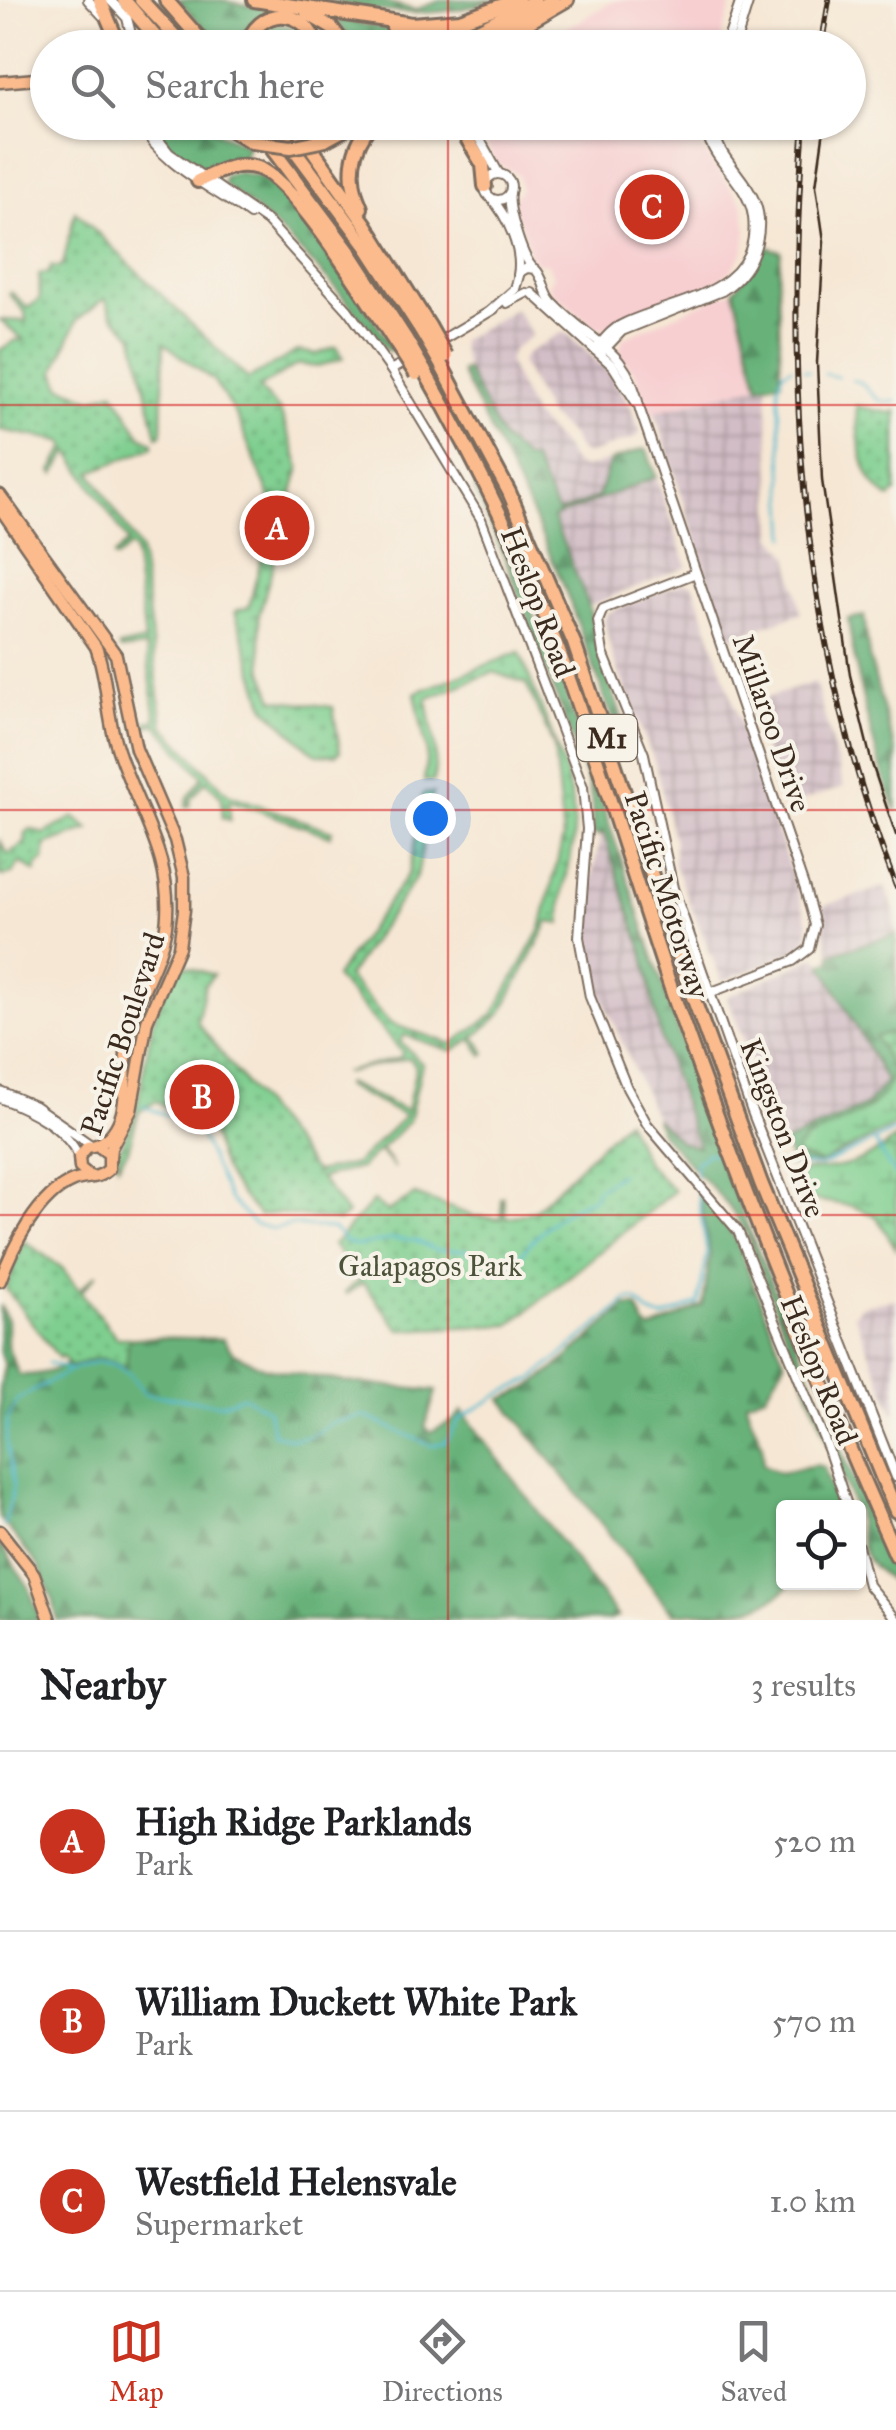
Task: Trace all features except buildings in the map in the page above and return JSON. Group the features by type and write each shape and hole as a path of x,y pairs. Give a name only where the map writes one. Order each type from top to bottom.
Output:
{"highway":[{"path":"101,0 119,30"},
{"path":"124,0 150,30"},
{"path":"141,0 169,30"},
{"path":"166,0 192,30"},
{"path":"254,0 400,23 438,23 470,17 518,0"},
{"path":"477,30 535,0"},
{"path":"495,30 553,0"},
{"path":"517,30 568,0"},
{"path":"296,7 333,30"},
{"path":"254,30 264,20 280,16 298,19 310,30"},
{"path":"367,18 399,30"},
{"path":"249,140 291,148 324,140"},
{"name":"Pacific Motorway","path":"266,140 337,235 423,375 493,500 552,634 742,1184 896,1555"},
{"name":"Pacific Motorway","path":"287,140 425,328 509,492 574,643 690,989 761,1183 896,1511"},
{"path":"305,140 366,225 425,328"},
{"path":"360,140 352,165 353,187 366,225"},
{"path":"467,140 482,166 487,192"},
{"path":"202,179 224,168 240,166 258,168 283,184 401,342"},
{"path":"218,186 218,175 224,168"}],"main road":[{"path":"0,78 30,76"},
{"name":"Pacific Boulevard","path":"0,495 116,655 136,749 180,856 185,895 179,947 148,1021 131,1110 110,1158"},
{"path":"0,508 96,647 116,743 156,838 167,883 162,945 130,1025 122,1114 111,1136 94,1145 29,1212 0,1262"},
{"path":"0,1281 13,1248 36,1213 73,1181 106,1172 110,1158 106,1150 94,1145"},
{"path":"78,1160 82,1172 91,1177"},
{"path":"0,1531 34,1574 50,1620"}],"street":[{"path":"88,0 115,30"},
{"path":"110,0 124,14 126,30"},
{"path":"735,28 740,0"},
{"path":"735,28 749,0"},
{"name":"Heslop Road","path":"158,140 202,179 286,241"},
{"path":"478,140 499,174 510,181 509,214 522,239 526,261 535,269"},
{"path":"568,317 597,333 611,332 723,285 740,268 750,249 753,230 750,204 714,154 710,140"},
{"path":"603,350 624,330 722,291 741,276 754,253 760,223 758,208 746,181 715,140"},
{"path":"499,174 489,178 487,192 518,249 518,278"},
{"name":"Heslop Road","path":"202,179 267,221 348,310 390,370 481,518 586,802 578,920 590,997 647,1124 717,1203 744,1244 845,1500"},
{"path":"487,192 501,200 510,193"},
{"path":"390,370 490,311 507,299 527,268 535,269"},
{"name":"Millaroo Drive","path":"535,269 551,302 635,383 640,410 814,925 811,944 798,958 709,992"},
{"name":"Millaroo Drive","path":"518,278 529,293 603,350"},
{"path":"490,311 529,293 542,282"},
{"path":"643,316 659,316"},
{"path":"603,350 611,332"},
{"name":"Kingston Drive","path":"696,573 603,610 598,616 603,653 644,754 666,865 709,992 896,1477"},
{"path":"0,1094 35,1106 94,1145"},
{"path":"0,1094 56,1128 73,1144 78,1160"},
{"path":"866,1575 877,1599 896,1619"}],"shaded area":[{"path":"615,0 733,0 723,30 563,30"},
{"path":"484,140 698,140 743,204 747,230 743,253 731,271 711,285 634,311 605,329 593,326 550,290 554,276 547,263 537,263 530,255 513,208 515,196 521,190 518,174 497,164"},
{"path":"734,290 759,386 648,414 636,375 619,353 623,338"},
{"path":"515,309 532,335 511,351 508,362 533,416 574,464 584,468 610,461 598,497 558,513 532,459 527,461 502,439 466,369 460,341"},
{"path":"566,333 609,372 630,405 640,432 637,437 586,455 548,415 521,362 526,354"},
{"path":"767,383 773,536 789,556 801,613 728,639 655,412"},
{"path":"656,477 687,566 589,606 553,517"},
{"path":"685,582 694,586 808,923 808,936 792,953 722,981 674,865 674,840 655,763 613,658 604,620 608,613"},
{"path":"815,682 844,787 784,807 748,704"},
{"path":"602,828 644,956 661,1040 699,1148 680,1142 655,1117 597,985 587,905"},
{"path":"885,887 896,915 896,934 831,954 817,908"},
{"path":"817,956 886,1081 867,1104 784,1143 727,997"},
{"path":"896,1299 896,1417 854,1315 861,1306"}],"green space":[{"path":"178,0 220,0 276,11 262,16 247,30 207,30"},
{"path":"317,0 378,0 415,10 442,0 494,0 448,11 406,13"},
{"path":"337,19 391,30 343,30"},
{"path":"278,23 302,30 265,30"},
{"path":"165,140 234,140 248,146 243,160 206,170"},
{"path":"237,172 264,178 274,186 346,277 393,348 388,351 291,241 223,184 225,175"},
{"path":"75,211 248,379 297,351 317,354 336,347 343,358 318,367 298,364 259,388 280,411 300,467 259,616 263,671 274,699 333,707 340,751 336,755 317,754 309,749 265,707 235,611 249,607 274,507 237,417 214,381 164,343 162,434 157,436 134,336 112,315 105,298 77,320 55,371 61,386 92,399 114,391 141,436 153,442 153,447 91,472 140,550 163,725 228,794 332,831 330,836 229,800 230,820 223,818 221,796 206,781 190,806 186,806 203,777 156,724 136,729 135,725 156,720 146,647 119,647 145,641 134,551 130,546 116,559 113,557 128,542 69,451 55,474 52,471 66,447 62,441 0,430 0,350 16,340 24,340 0,320 26,321 25,312 9,294 28,308 40,299 39,274 49,273 51,266 63,265"},
{"path":"766,247 781,251 781,381 759,386 734,290"},
{"path":"466,369 502,439 527,460 532,459 558,513 598,497 610,461 647,450 656,477 553,518 589,606 600,658 622,717 613,720 565,589 461,372"},
{"path":"856,406 891,413 896,410 896,492 890,498 880,491 867,470"},
{"path":"478,487 511,559 566,694 725,1172 862,1500 851,1500 745,1230 727,1204 660,1132 655,1117 680,1142 698,1147 661,1040 644,956 603,831 600,836 593,834 592,801 586,777 507,563 474,489"},
{"path":"864,616 869,656 896,755 896,811 873,740 852,644 848,619"},
{"path":"519,652 563,767 574,831 562,923 549,922 501,1014 475,1037 486,1053 483,1055 472,1039 452,1051 404,1035 400,1041 422,1064 409,1121 381,1149 394,1168 379,1150 360,1168 320,1178 347,1214 339,1221 277,1213 259,1216 228,1178 204,1116 190,1102 167,1109 157,1101 139,1112 128,1150 118,1165 119,1152 135,1114 161,998 182,965 213,975 205,985 197,1022 315,1172 355,1164 405,1116 345,1086 346,1083 407,1111 416,1066 409,1058 343,1073 399,1058 403,1053 335,977 409,873 423,794 433,793 417,876 347,977 391,1024 452,1044 493,1015 541,929 563,838 554,747 526,683 493,672 427,699 436,752 434,781 424,781 427,752 415,693"},
{"path":"74,817 89,829 46,845 44,861 38,864 36,872 20,862 12,874 0,876 0,841 8,854 25,843 26,833 31,829 44,834"},
{"path":"896,934 896,1125 816,1165 792,1164 784,1143 867,1105 886,1081 822,964 832,960 831,954"},
{"path":"887,1033 896,1036 896,1125 821,1163 797,1156 796,1151 804,1141 859,1114 881,1096 892,1069 875,1037"},
{"name":"Galapagos Park","path":"626,1120 646,1162 674,1191 510,1325 400,1330 363,1283 345,1292 360,1280 333,1245 373,1201 387,1212 415,1195 473,1216 502,1219 503,1197 506,1218 534,1211"},
{"path":"896,1138 896,1248 876,1216 852,1206 807,1199 800,1179 802,1171 854,1163"},
{"path":"702,1194 735,1238 785,1362 766,1394 746,1401 762,1446 762,1464 780,1473 815,1465 824,1467 834,1500 776,1500 776,1590 784,1590 780,1594 737,1610 673,1614 502,1399 528,1388 552,1371 626,1306 637,1307 645,1326 651,1330 703,1305 710,1254 699,1196"},
{"path":"24,1241 62,1268 79,1290 97,1274 81,1292 117,1338 129,1338 126,1368 112,1360 99,1359 71,1367 62,1356 59,1358 6,1289"},
{"path":"0,1305 7,1320 7,1346 19,1375 58,1368 124,1340 223,1339 233,1353 265,1368 436,1391 425,1427 431,1432 462,1411 618,1617 57,1620 54,1602 38,1565 0,1518 0,1391 4,1366 0,1351"},
{"path":"866,1508 896,1580 896,1589 866,1556"},
{"path":"0,1544 29,1587 40,1620 0,1620"}],"waterway":[{"path":"787,537 778,386 783,372 792,367"},
{"path":"804,370 809,371"},
{"path":"825,374 838,377"},
{"path":"852,380 880,400 896,401"},
{"path":"142,1106 196,1126 229,1199 254,1224 274,1229 292,1225 333,1229 347,1243 359,1246 394,1239 416,1241 435,1250 464,1250 504,1268 553,1221 594,1198 596,1190 620,1174"},
{"path":"777,1164 821,1166 896,1130"},
{"path":"874,1141 896,1177"},
{"path":"696,1177 696,1163 707,1153 729,1158"},
{"path":"4,1526 14,1486 6,1436 8,1418 17,1400 75,1368 99,1361 116,1365 129,1374 145,1394 222,1404 243,1396 268,1410 273,1434 294,1439 311,1436 332,1423 364,1416 432,1446 446,1442 460,1419 533,1379 628,1300 636,1300 649,1313 663,1318 698,1303 707,1254 696,1185"},
{"path":"48,1363 69,1369"}],"tram line":[{"path":"822,140 816,186 824,241 817,363 822,480 850,675 872,764 896,835"}],"railway":[{"path":"824,30 829,0"},
{"path":"803,140 796,318 806,510 819,605 838,699 863,792 896,886"}],"place":[{"name":"Westfield Helensvale","path":"652,207"},
{"name":"High Ridge Parklands","path":"277,528"},
{"name":"William Duckett White Park","path":"202,1097"}]}
